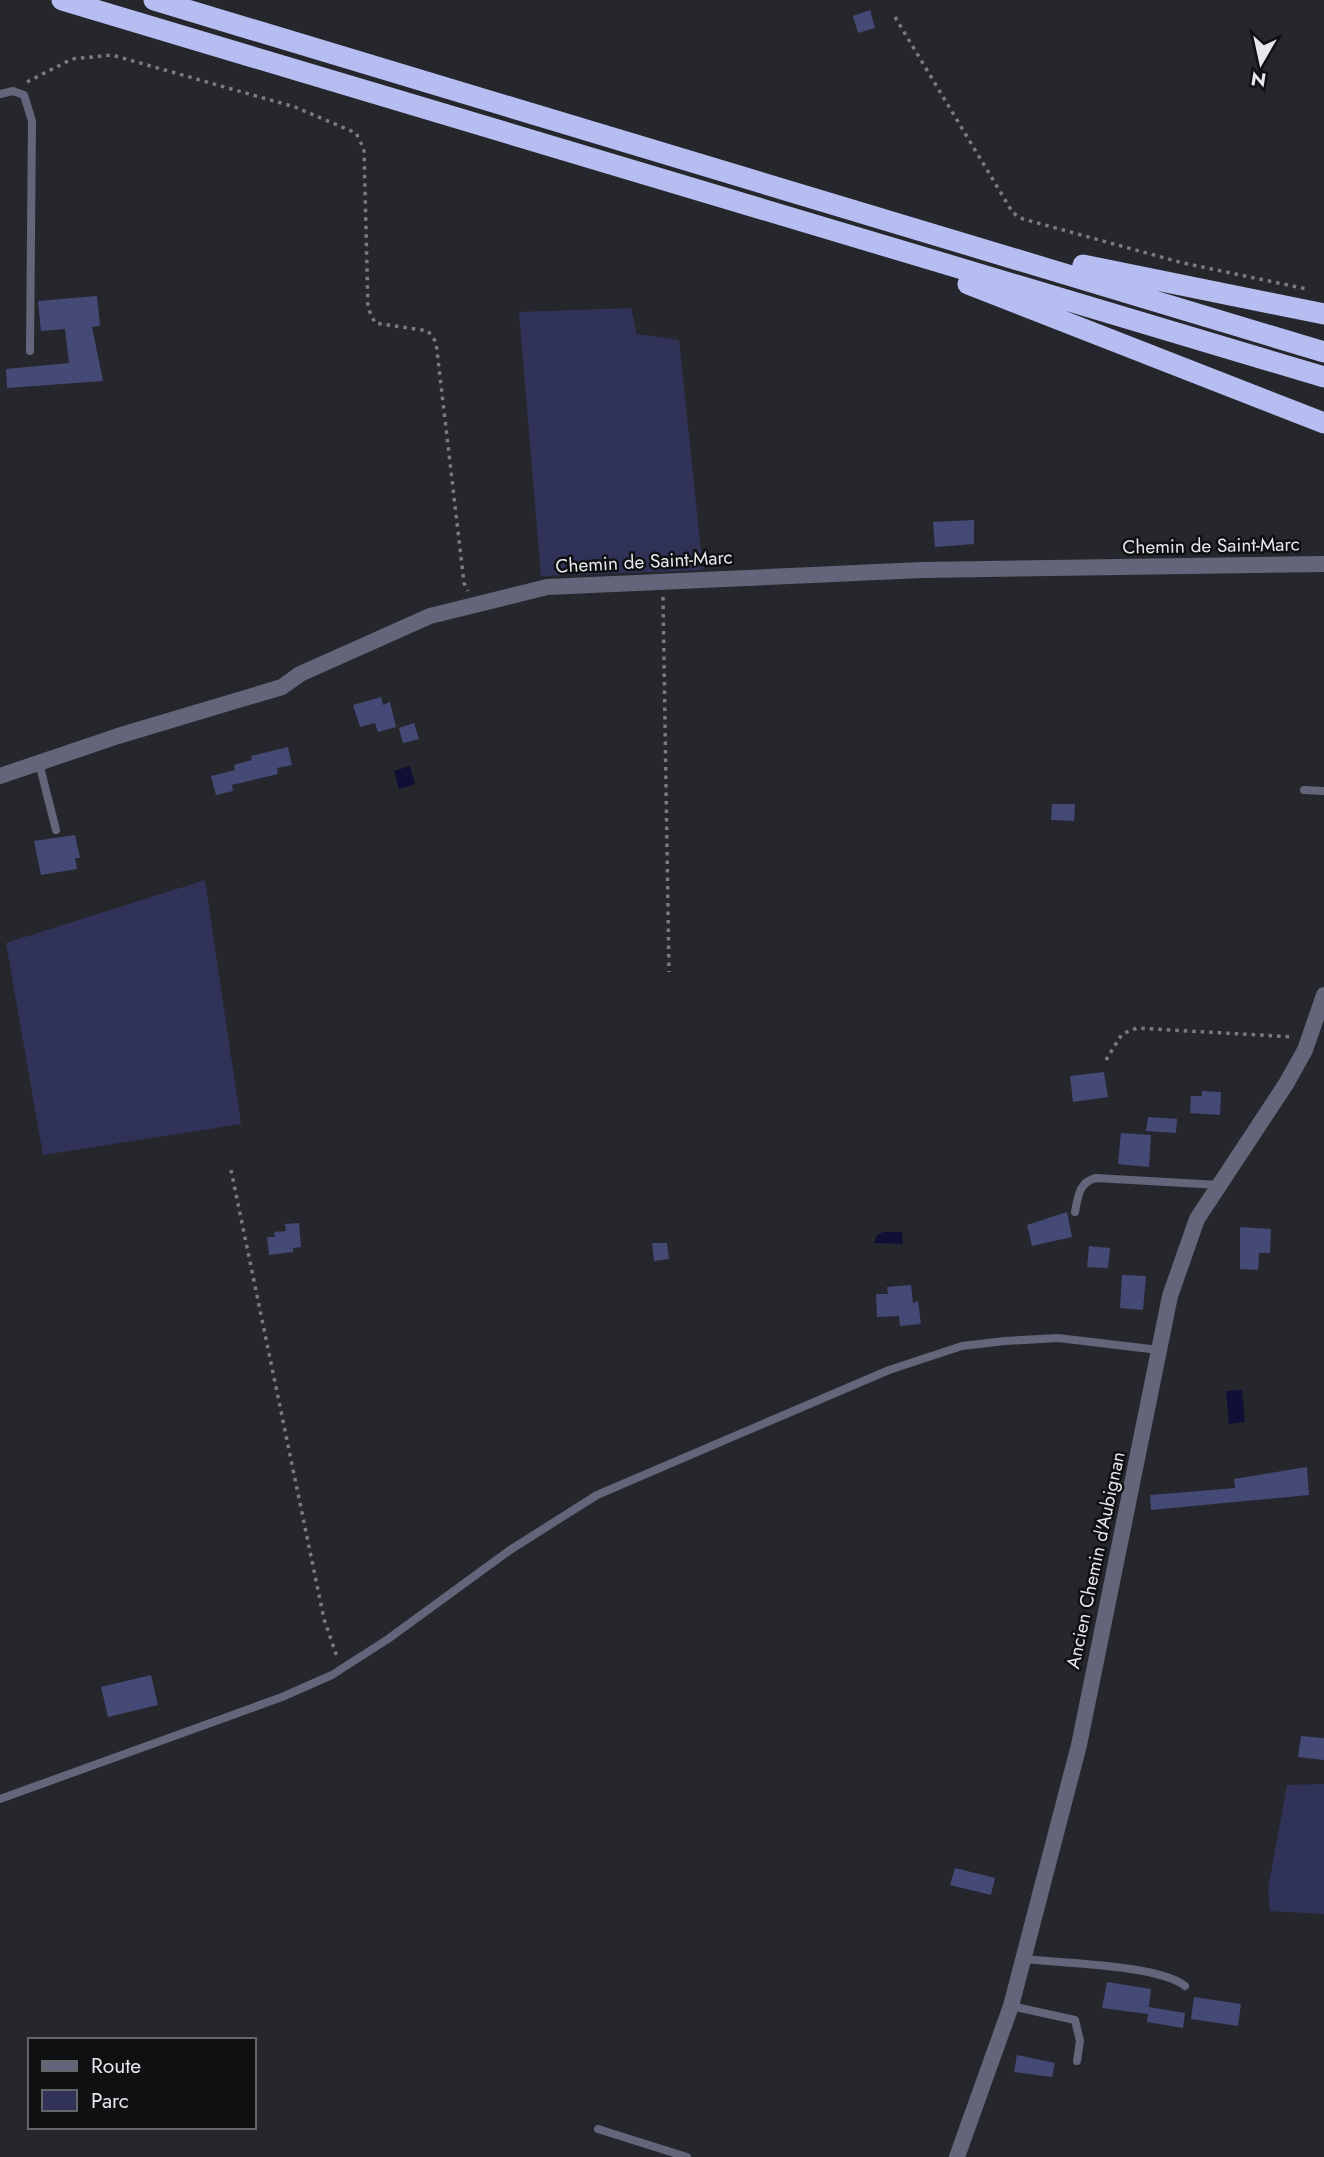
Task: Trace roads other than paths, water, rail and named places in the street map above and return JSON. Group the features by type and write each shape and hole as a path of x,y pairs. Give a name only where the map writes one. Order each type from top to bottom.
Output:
{"highway":[{"path":"62,0 1324,377"},
{"path":"154,0 1324,352"},
{"path":"863,213 1095,268 1324,314"},
{"path":"860,237 943,274 1324,424"}],"street":[{"name":"Chemin de Saint-Marc","path":"0,776 118,736 282,687 300,674 419,621 547,587 1048,566 1134,568 1324,564"},
{"name":"Ancien Chemin d'Aubignan","path":"957,2157 1024,1959 1079,1745 1170,1296 1193,1232 1219,1185 1286,1084 1309,1037 1324,995"}],"lane":[{"path":"0,94 13,91 24,95 32,121 30,351"},
{"path":"39,763 56,830"},
{"path":"1304,790 1324,791"},
{"path":"1075,1212 1079,1191 1087,1181 1097,1178 1219,1185"},
{"path":"0,1799 282,1697 345,1667 510,1550 597,1495 889,1370 943,1351 1005,1341 1058,1338 1159,1350"},
{"path":"1024,1959 1146,1972 1175,1978 1185,1986"},
{"path":"1010,2006 1076,2020 1080,2041 1077,2061"},
{"path":"598,2129 687,2157"}]}
